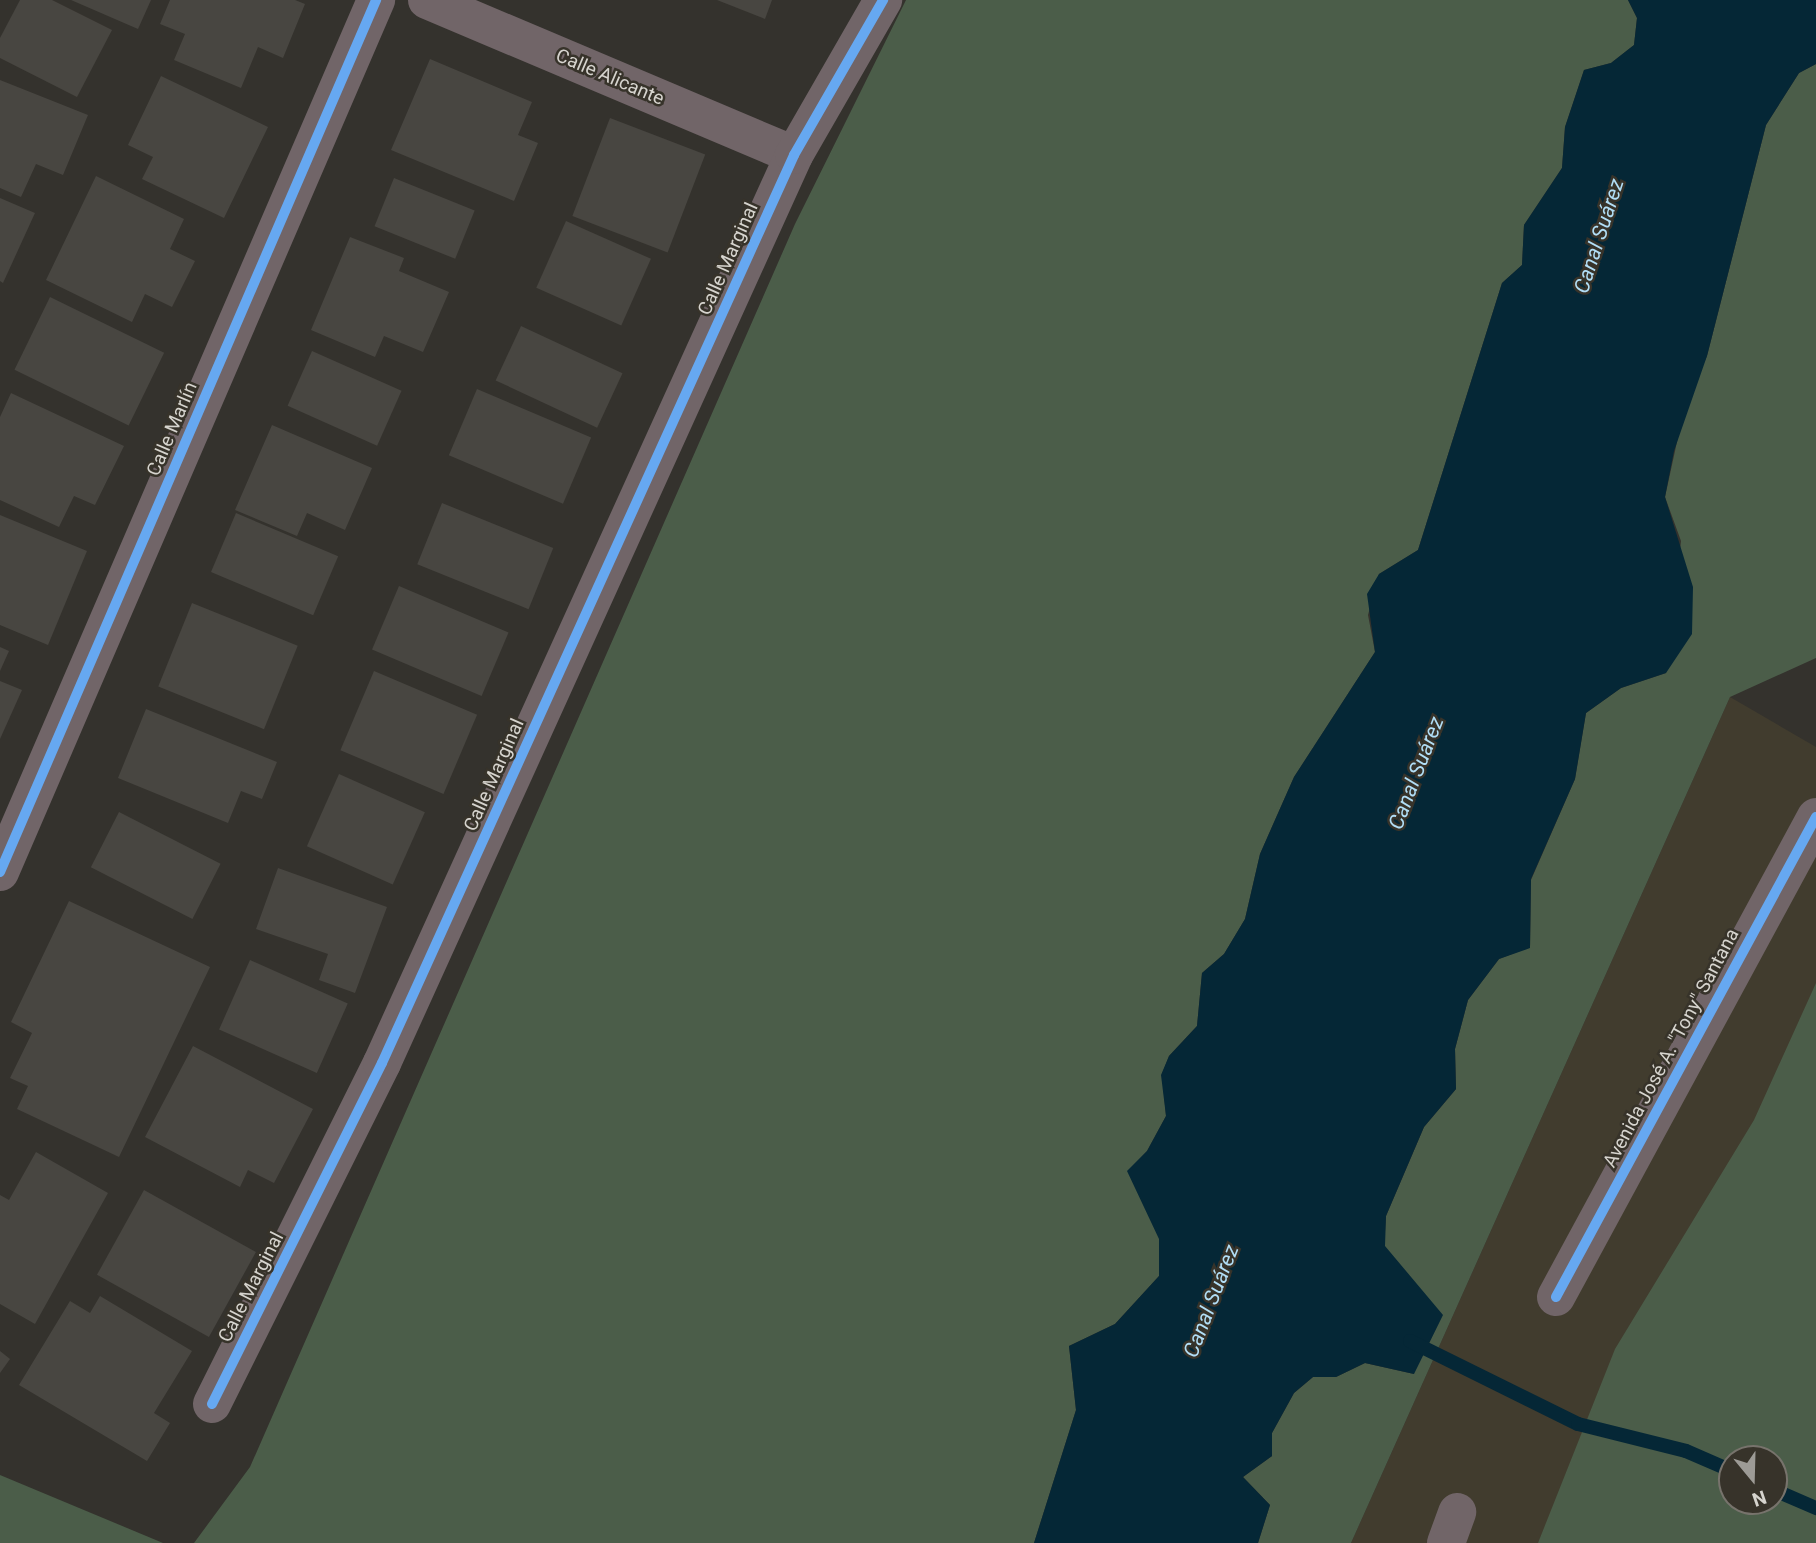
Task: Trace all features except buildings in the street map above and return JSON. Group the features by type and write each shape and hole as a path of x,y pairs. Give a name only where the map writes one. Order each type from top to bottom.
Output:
{"street":[{"name":"Calle Marlín","path":"0,872 376,0"},
{"name":"Calle Alicante","path":"427,0 794,155"},
{"name":"Calle Marginal","path":"212,1404 382,1063 794,155 883,0"},
{"name":"Avenida José A. \"Tony\" Santana","path":"1556,1297 1816,817"}],"shaded area":[{"path":"1730,697 1816,747 1816,1543 1351,1543"}],"green space":[{"path":"906,0 1628,0 1637,18 1634,45 1611,63 1584,70 1565,127 1562,168 1524,225 1522,265 1502,283 1418,550 1379,574 1368,615 1375,652 1294,777 1260,854 1245,919 1224,954 1202,973 1197,1026 1169,1056 1162,1074 1166,1116 1147,1151 1128,1171 1160,1239 1159,1276 1115,1324 1069,1346 1076,1410 1034,1543 194,1543 250,1467 795,224"},
{"path":"1816,64 1816,658 1730,697 1351,1543 1258,1543 1270,1505 1243,1477 1272,1456 1272,1433 1294,1393 1313,1377 1336,1377 1365,1363 1414,1374 1384,1246 1386,1216 1424,1127 1456,1089 1455,1049 1468,1000 1499,959 1530,947 1531,880 1575,779 1586,713 1621,688 1666,673 1681,541 1665,497 1685,405 1707,356 1766,125 1799,73"},
{"path":"1816,983 1816,1543 1538,1543 1615,1349 1754,1120"},
{"path":"0,1475 163,1543 0,1543"}],"water":[{"name":"Canal Suárez","path":"1628,0 1816,0 1816,64 1799,73 1766,125 1707,356 1674,451 1665,497 1693,587 1692,634 1666,673 1621,688 1586,713 1575,779 1531,879 1530,948 1499,959 1468,1000 1455,1049 1456,1089 1424,1127 1386,1216 1385,1246 1443,1315 1414,1374 1365,1363 1336,1377 1313,1377 1294,1393 1272,1433 1272,1456 1243,1477 1270,1505 1258,1543 1034,1543 1076,1410 1069,1346 1115,1324 1159,1276 1159,1239 1127,1171 1147,1151 1166,1116 1161,1075 1169,1056 1197,1026 1202,973 1224,954 1245,919 1260,854 1294,777 1375,652 1367,594 1379,574 1418,550 1502,283 1522,265 1524,225 1562,168 1565,127 1584,70 1611,63 1634,45 1637,18"}],"waterway":[{"path":"1410,1341 1578,1424 1686,1451 1718,1465"},
{"path":"1788,1496 1816,1508"}],"cycle path":[{"path":"0,872 376,0"},
{"path":"212,1404 382,1063 794,155 883,0"},
{"path":"1556,1297 1816,817"}]}
